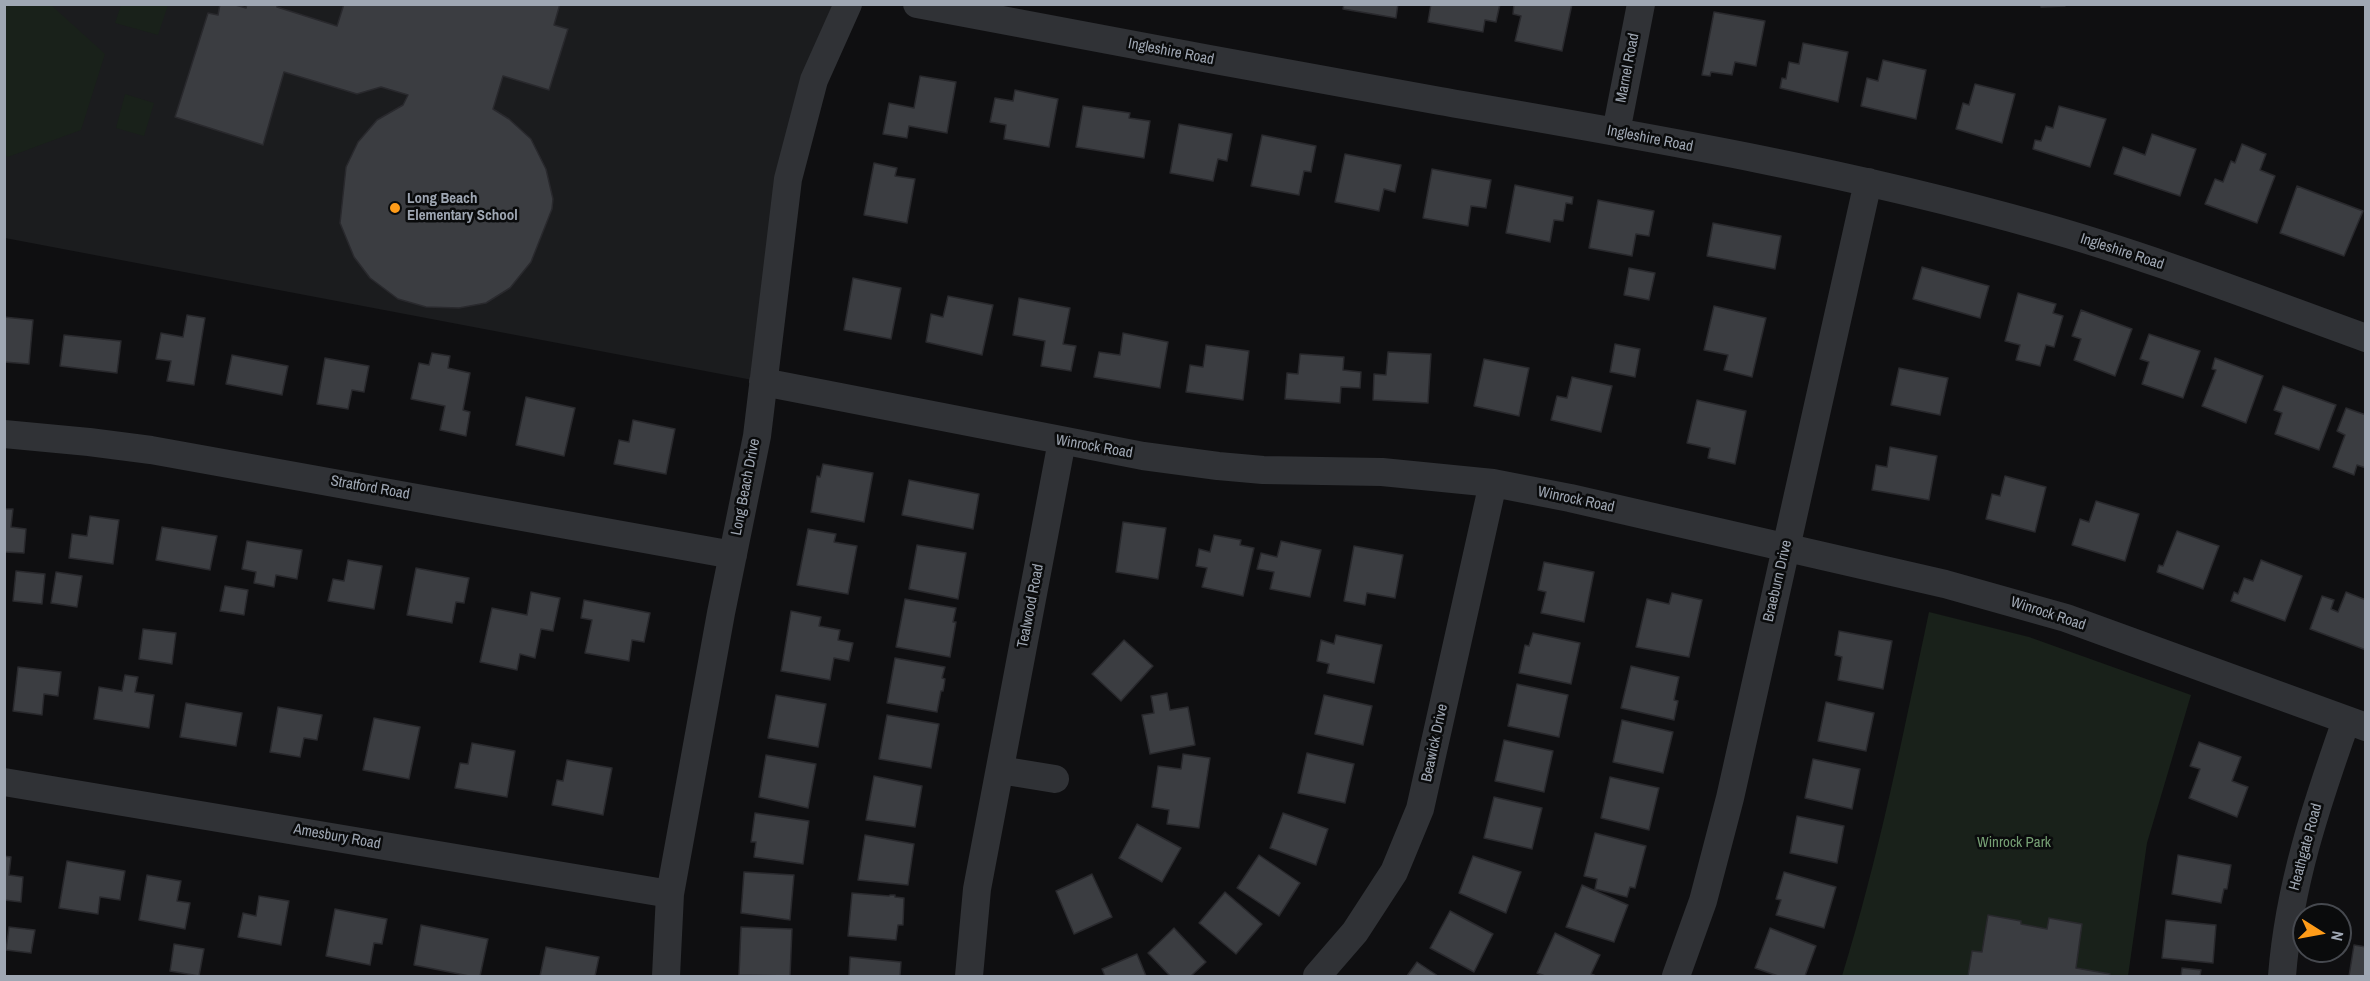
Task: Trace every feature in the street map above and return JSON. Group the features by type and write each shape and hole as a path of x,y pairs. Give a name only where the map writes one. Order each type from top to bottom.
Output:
{"street":[{"name":"Long Beach Drive","path":"666,976 670,894 757,436 788,179 814,80 848,4"},
{"name":"Ingleshire Road","path":"918,4 1302,77 1616,132 1868,182 2043,226 2187,273 2366,338"},
{"name":"Marnel Road","path":"1616,132 1641,4"},
{"name":"Braeburn Drive","path":"1676,976 1703,901 1728,806 1868,182"},
{"name":"Winrock Road","path":"763,381 1062,441 1218,466 1275,471 1382,472 1493,483 1570,498 1945,584 2066,618 2356,724"},
{"name":"Stratford Road","path":"4,434 151,450 733,555"},
{"name":"Tealwood Road","path":"969,976 974,905 1062,441"},
{"name":"Beawick Drive","path":"1317,976 1355,932 1394,872 1420,809 1493,483"},
{"name":"Heathgate Road","path":"2282,976 2294,891 2307,832 2356,724"},
{"path":"1000,770 1054,779"},
{"name":"Amesbury Road","path":"4,782 670,894"}],"shaded area":[{"name":"Long Beach Elementary School","path":"4,5 848,5 814,80 763,382 5,238"}],"green space":[{"path":"5,4 51,5 105,54 81,130 8,157 4,154"},
{"path":"121,5 168,5 158,35 115,23"},
{"path":"125,94 154,103 144,136 116,128"},
{"name":"Winrock Park","path":"1929,612 2029,637 2191,695 2147,843 2128,976 1842,976 1879,841"}],"building":[{"path":"220,4 232,4 246,8 247,4 277,4 277,7 337,26 344,4 560,4 554,25 568,29 549,90 503,76 493,109 509,119 531,139 546,169 553,199 552,209 531,262 510,288 486,303 459,308 426,307 398,299 370,278 354,257 340,223 346,167 358,142 377,120 403,105 408,95 381,87 357,94 284,72 263,145 175,117 208,13 218,15"},
{"path":"1344,4 1398,4 1396,18 1343,9"},
{"path":"1431,4 1500,4 1496,22 1485,20 1483,32 1428,22"},
{"path":"1514,4 1572,4 1562,51 1515,41 1521,16 1513,14"},
{"path":"2041,4 2065,4 2065,6 2041,7"},
{"path":"1714,12 1765,21 1756,66 1735,62 1732,75 1711,72 1710,76 1702,75"},
{"path":"1803,43 1848,52 1838,102 1780,88 1782,78 1786,79 1789,62 1799,64"},
{"path":"1883,60 1926,70 1916,119 1861,106 1867,78 1878,81"},
{"path":"920,76 956,82 947,133 909,126 907,138 883,134 889,103 914,108"},
{"path":"1975,84 2015,94 2002,143 1956,129 1963,103 1969,105"},
{"path":"1015,90 1058,99 1049,147 1004,139 1006,125 990,122 995,98 1013,101"},
{"path":"1083,106 1130,113 1129,118 1150,121 1144,158 1076,147"},
{"path":"2059,106 2106,119 2090,167 2033,149 2035,140 2041,141 2046,126 2053,128"},
{"path":"1179,124 1232,134 1227,161 1218,159 1213,181 1170,173"},
{"path":"2152,134 2196,149 2180,196 2114,174 2123,147 2145,155"},
{"path":"1262,135 1316,146 1311,172 1304,171 1299,195 1251,186"},
{"path":"2242,144 2266,154 2260,170 2275,176 2257,223 2205,204 2215,179 2223,182 2231,161 2235,163"},
{"path":"1345,154 1401,165 1395,192 1384,189 1379,211 1335,202"},
{"path":"874,163 897,168 895,176 915,179 907,223 864,215"},
{"path":"1432,169 1491,180 1486,208 1471,206 1468,226 1423,218"},
{"path":"1515,185 1573,197 1572,204 1566,203 1563,221 1554,220 1550,242 1506,233"},
{"path":"2297,186 2363,211 2344,256 2280,233"},
{"path":"1598,200 1654,211 1649,236 1636,234 1632,256 1589,248"},
{"path":"1713,223 1781,236 1775,269 1707,256"},
{"path":"1922,267 1989,286 1980,318 1913,299"},
{"path":"1629,268 1655,273 1649,300 1624,295"},
{"path":"853,278 901,288 891,339 844,330"},
{"path":"2018,293 2056,304 2053,313 2063,316 2054,347 2046,345 2040,366 2016,360 2020,345 2005,341"},
{"path":"948,296 993,305 982,355 926,342 931,314 943,317"},
{"path":"1019,298 1070,308 1063,344 1076,346 1071,371 1041,366 1045,341 1013,335"},
{"path":"1714,306 1766,318 1752,377 1724,370 1728,355 1704,350"},
{"path":"2081,310 2132,329 2115,376 2074,360 2081,339 2072,336"},
{"path":"187,315 205,318 194,385 167,381 171,361 156,359 161,333 183,337"},
{"path":"4,317 33,320 29,364 4,362"},
{"path":"1123,333 1168,342 1160,388 1094,377 1099,352 1120,355"},
{"path":"2149,334 2200,351 2183,398 2142,384 2149,362 2140,359"},
{"path":"64,335 121,341 117,373 60,366"},
{"path":"1615,344 1640,349 1635,377 1610,372"},
{"path":"1206,345 1249,351 1243,400 1186,392 1190,365 1203,367"},
{"path":"1388,352 1431,354 1428,403 1373,400 1374,374 1386,375"},
{"path":"432,353 450,356 448,368 470,373 463,410 470,412 466,436 440,430 445,406 411,399 419,363 429,365"},
{"path":"1300,354 1344,357 1343,370 1361,372 1360,388 1341,387 1340,403 1285,399 1287,373 1298,374"},
{"path":"232,355 288,366 282,395 226,384"},
{"path":"325,358 369,366 364,392 352,390 348,409 317,404"},
{"path":"2215,358 2263,376 2246,423 2202,406 2216,370 2212,369"},
{"path":"1484,359 1529,368 1519,416 1474,406"},
{"path":"1899,368 1948,378 1940,415 1891,405"},
{"path":"1572,377 1612,386 1601,432 1551,420 1557,396 1567,398"},
{"path":"2283,386 2336,405 2319,450 2275,434 2282,413 2274,410"},
{"path":"526,397 575,408 564,456 516,445"},
{"path":"1697,400 1746,411 1735,464 1708,458 1710,448 1687,443"},
{"path":"2346,408 2366,415 2366,468 2357,465 2354,475 2333,467 2345,435 2337,431"},
{"path":"633,420 675,429 666,474 614,464 619,440 629,442"},
{"path":"1890,447 1937,456 1929,500 1872,490 1876,465 1887,467"},
{"path":"823,464 873,473 864,522 811,512 817,476 820,477"},
{"path":"2005,476 2046,487 2035,532 1986,519 1992,494 2000,496"},
{"path":"909,480 979,494 973,529 902,515"},
{"path":"2096,501 2139,514 2125,561 2072,545 2080,519 2089,522"},
{"path":"4,509 13,509 11,527 26,529 24,553 4,552"},
{"path":"90,516 119,520 113,564 69,558 72,534 87,536"},
{"path":"1123,522 1166,528 1158,579 1116,572"},
{"path":"162,527 217,536 210,570 156,560"},
{"path":"808,529 836,534 834,542 857,546 848,594 797,585"},
{"path":"2177,531 2219,546 2203,589 2157,572 2159,565 2163,566"},
{"path":"1214,535 1241,540 1240,545 1254,548 1243,596 1202,587 1207,568 1196,566 1199,549 1210,552"},
{"path":"247,541 302,550 297,579 276,575 274,587 254,583 256,572 242,569"},
{"path":"1281,541 1321,550 1310,597 1270,589 1274,572 1257,569 1261,553 1277,557"},
{"path":"917,545 966,553 958,599 909,589"},
{"path":"1354,546 1403,555 1395,598 1367,593 1365,605 1344,601"},
{"path":"348,560 382,566 374,609 328,601 333,579 344,581"},
{"path":"2261,560 2302,576 2285,621 2231,601 2234,592 2238,594 2244,578 2253,581"},
{"path":"1544,562 1594,572 1584,622 1541,613 1546,592 1538,590"},
{"path":"416,568 469,578 464,603 456,602 452,623 407,615"},
{"path":"16,571 45,574 42,604 13,601"},
{"path":"56,572 82,576 77,607 51,603"},
{"path":"225,586 248,590 244,615 220,611"},
{"path":"531,592 560,598 553,631 541,629 535,658 520,654 517,670 480,662 492,608 527,615"},
{"path":"2346,592 2366,600 2366,650 2310,629 2322,596 2334,600 2331,609 2338,612"},
{"path":"1672,593 1702,600 1689,657 1636,647 1647,599 1669,604"},
{"path":"905,599 956,608 950,657 896,647"},
{"path":"584,600 650,613 644,642 632,640 629,661 585,653 592,620 581,618"},
{"path":"791,611 821,617 819,626 840,630 838,640 853,643 849,661 834,658 830,680 781,671"},
{"path":"143,629 176,633 172,664 139,659"},
{"path":"1839,631 1892,641 1883,689 1838,680 1842,657 1835,655"},
{"path":"1533,633 1580,643 1571,684 1519,673 1525,645 1529,646"},
{"path":"1336,635 1382,645 1374,683 1327,673 1329,664 1317,661 1321,640 1334,644"},
{"path":"1124,640 1153,666 1121,701 1092,674"},
{"path":"895,658 945,667 942,678 945,679 944,686 937,712 887,703"},
{"path":"1631,666 1679,677 1674,700 1678,701 1674,720 1621,708"},
{"path":"18,667 61,672 58,696 44,694 42,715 13,711"},
{"path":"125,675 138,677 135,692 154,695 149,728 94,719 99,687 122,691"},
{"path":"1517,684 1568,695 1559,737 1508,726"},
{"path":"1167,693 1170,710 1188,707 1195,745 1150,754 1142,715 1154,713 1151,696"},
{"path":"776,695 826,704 818,747 768,738"},
{"path":"1324,695 1372,706 1363,745 1315,734"},
{"path":"1826,702 1874,713 1866,751 1818,741"},
{"path":"186,703 242,713 236,746 180,737"},
{"path":"278,707 322,715 317,740 304,738 300,757 270,752"},
{"path":"887,715 939,724 931,768 879,759"},
{"path":"374,718 420,727 409,779 363,770"},
{"path":"1622,720 1673,732 1663,773 1613,762"},
{"path":"1504,740 1553,751 1544,792 1495,781"},
{"path":"2199,742 2241,757 2232,781 2248,787 2237,817 2189,798 2200,769 2190,766"},
{"path":"472,743 515,751 507,797 455,788 460,763 468,764"},
{"path":"1307,753 1354,764 1345,803 1298,793"},
{"path":"1183,754 1210,758 1199,828 1167,824 1169,810 1152,807 1158,766 1181,769"},
{"path":"766,755 816,764 808,808 759,797"},
{"path":"1813,759 1860,769 1852,809 1805,798"},
{"path":"567,760 612,768 603,815 552,805 557,780 563,781"},
{"path":"874,776 922,786 915,827 866,820"},
{"path":"1610,777 1659,788 1649,830 1601,818"},
{"path":"1494,797 1542,808 1532,849 1484,838"},
{"path":"755,813 809,821 803,864 754,857 756,842 751,842"},
{"path":"1283,813 1328,829 1316,865 1270,848"},
{"path":"1797,816 1844,826 1837,863 1790,853"},
{"path":"1137,824 1181,848 1162,882 1119,858"},
{"path":"1595,833 1646,846 1635,888 1630,887 1627,897 1595,889 1597,879 1584,876"},
{"path":"865,835 914,844 908,885 858,880"},
{"path":"1259,855 1300,883 1279,916 1237,888"},
{"path":"2178,855 2231,865 2227,889 2224,889 2221,903 2172,894"},
{"path":"4,856 11,857 9,875 23,877 21,902 4,900"},
{"path":"1473,856 1521,872 1506,913 1459,893"},
{"path":"67,861 125,871 120,900 100,897 98,914 59,908"},
{"path":"744,872 794,875 790,920 741,913"},
{"path":"1784,872 1836,887 1824,928 1776,915 1781,900 1776,899"},
{"path":"1092,874 1112,917 1074,934 1056,891"},
{"path":"147,875 181,881 177,901 190,903 185,929 139,920"},
{"path":"1582,885 1628,905 1614,942 1566,927"},
{"path":"1225,892 1262,924 1236,954 1199,923"},
{"path":"852,893 895,895 895,897 904,898 903,925 898,925 896,940 848,936"},
{"path":"259,896 289,901 281,945 238,937 243,913 256,916"},
{"path":"335,909 387,919 382,944 374,943 370,965 326,956"},
{"path":"1450,911 1493,934 1474,972 1430,948"},
{"path":"1988,915 2047,929 2049,918 2082,924 2076,968 2110,974 2109,976 1968,976 1972,951 1982,952"},
{"path":"2166,920 2216,925 2213,963 2162,958"},
{"path":"421,925 488,939 480,976 469,976 414,965"},
{"path":"9,927 35,930 31,953 6,950"},
{"path":"741,927 792,929 790,976 739,975"},
{"path":"1174,928 1206,962 1191,976 1170,976 1148,953"},
{"path":"1770,928 1816,946 1805,976 1778,976 1755,968"},
{"path":"1555,933 1600,955 1591,974 1596,976 1545,976 1537,973"},
{"path":"174,944 204,949 199,976 170,971"},
{"path":"2354,945 2366,947 2366,976 2349,976"},
{"path":"546,947 599,957 595,976 540,976"},
{"path":"1137,954 1146,976 1105,976 1102,969"},
{"path":"850,957 901,962 900,976 849,976"},
{"path":"1417,962 1438,976 1407,976"},
{"path":"2182,968 2201,970 2200,976 2181,976"}],"place":[{"name":"Long Beach Elementary School","path":"395,208"}]}
